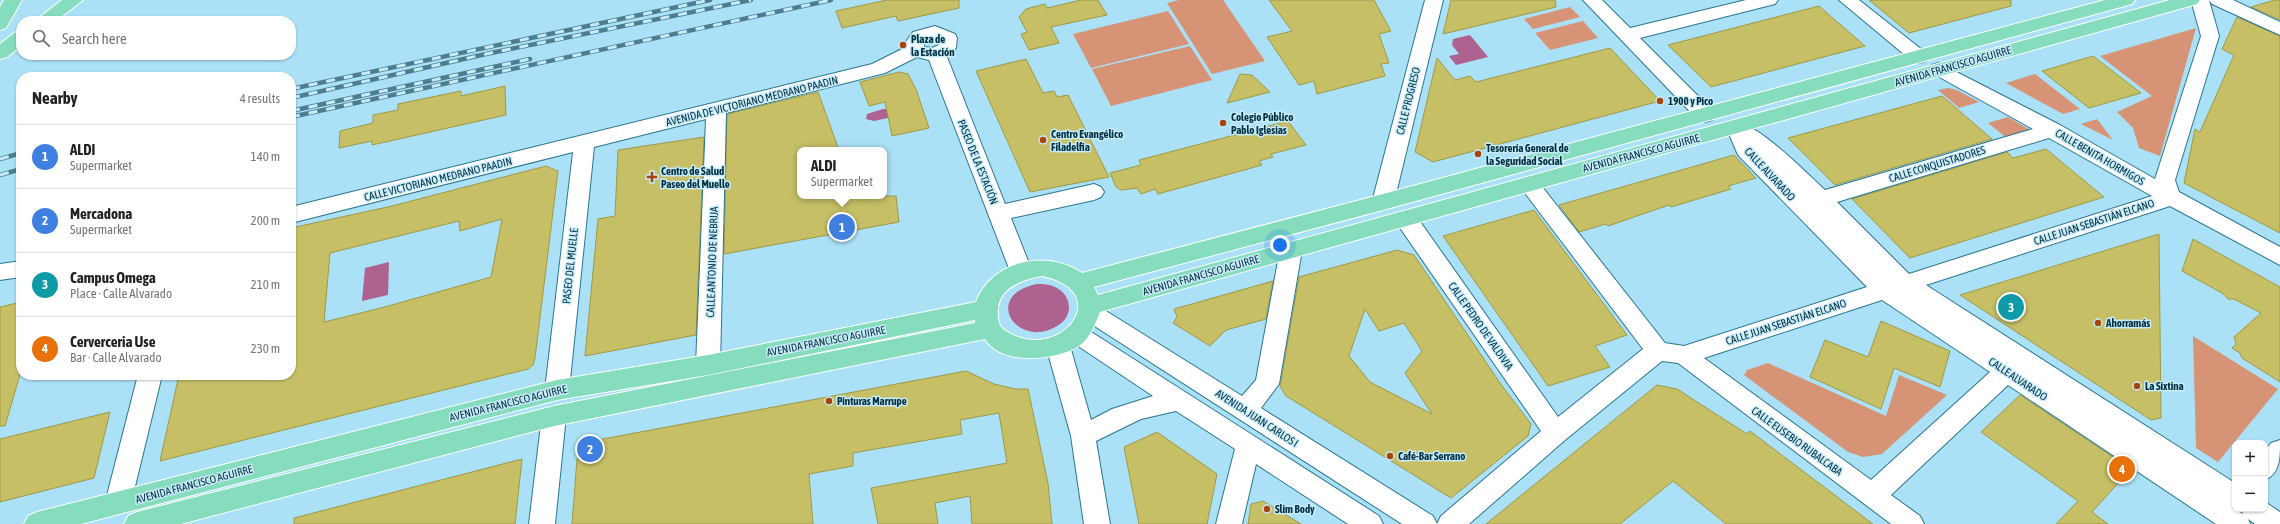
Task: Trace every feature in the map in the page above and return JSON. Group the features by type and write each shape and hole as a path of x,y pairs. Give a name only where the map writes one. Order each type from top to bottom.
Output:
{"main road":[{"path":"0,24 13,0"},
{"path":"51,16 74,0"},
{"name":"AVENIDA FRANCISCO AGUIRRE","path":"1079,282 1383,202 2126,0"},
{"name":"AVENIDA FRANCISCO AGUIRRE","path":"1090,309 1291,250 2191,0"},
{"path":"0,53 16,41"},
{"path":"1036,268 1052,269 1067,274 1079,282 1088,294 1090,309 1085,324 1068,340 1036,350 1019,348 1000,340 987,319 989,295 996,286 1008,276 1021,271 1036,268"},
{"name":"AVENIDA FRANCISCO AGUIRRE","path":"37,524 556,390 987,319"},
{"name":"AVENIDA FRANCISCO AGUIRRE","path":"137,524 554,416 987,319"}],"street":[{"name":"CALLE PROGRESO","path":"1383,202 1434,0"},
{"path":"1592,0 1705,115"},
{"path":"1627,35 1769,0"},
{"path":"1848,0 1919,57"},
{"path":"2170,198 2165,180 2210,36 2200,0"},
{"path":"2218,0 2280,29"},
{"name":"PASEO DE LA ESTACIÓN","path":"916,50 925,54 936,54 1021,271"},
{"name":"AVENIDA DE VICTORIANO MEDRANO PAADIN","path":"584,143 878,69 916,50"},
{"name":"CALLE BENITA HORMIGOS","path":"1939,69 2052,130 2170,198 2280,257"},
{"name":"CALLE ANTONIO DE NEBRIJA","path":"708,364 716,111"},
{"name":"CALLE ALVARADO","path":"1736,127 1766,148 1821,199 1894,286 1946,308 2232,514"},
{"name":"CALLE ALVARADO","path":"1736,127 1745,150 1894,286 2007,371 2232,514"},
{"name":"CALLE CONQUISTADORES","path":"1821,199 2052,130"},
{"name":"CALLE VICTORIANO MEDRANO PAADIN","path":"296,214 584,143"},
{"name":"PASEO DEL MUELLE","path":"556,390 584,143"},
{"path":"1450,524 1556,433 1658,351 1529,184"},
{"path":"999,213 1094,192"},
{"name":"CALLE JUAN SEBASTIÁN ELCANO","path":"1658,351 1684,355 2170,198"},
{"name":"CALLE PEDRO DE VALDIVIA","path":"1406,219 1556,433"},
{"path":"1244,410 1267,384 1291,250"},
{"path":"0,272 16,270"},
{"name":"AVENIDA JUAN CARLOS I","path":"1090,309 1244,410 1424,524"},
{"path":"1068,340 1177,400 1370,524"},
{"path":"1068,340 1097,524"},
{"name":"CALLE EUSEBIO RUBALCABA","path":"1684,355 1911,524"},
{"path":"1872,496 2007,371"},
{"path":"118,504 149,380"},
{"path":"1084,436 1139,409 1177,400"},
{"path":"542,524 554,416"},
{"path":"1229,524 1248,446"},
{"path":"2268,465 2280,451"},
{"path":"2259,512 2277,524"}],"shaded area":[{"path":"1179,0 1223,0 1265,61 1212,74 1167,3"},
{"path":"1570,7 1580,17 1533,29 1524,19"},
{"path":"1168,11 1189,44 1091,68 1073,34"},
{"path":"1583,21 1598,38 1550,50 1535,33"},
{"path":"2196,28 2160,156 2139,148 2133,128 2117,112 2152,96 2100,56"},
{"path":"1470,35 1488,57 1456,65 1449,56 1459,54 1452,45 1453,39"},
{"path":"1190,46 1212,80 1111,106 1092,69"},
{"path":"2035,74 2080,109 2063,114 2006,83"},
{"path":"1948,88 1957,90 1979,102 1959,108 1938,90"},
{"path":"883,109 891,109 892,117 874,121 866,119 867,114"},
{"path":"2008,117 2032,131 2007,138 1988,123"},
{"path":"2097,119 2113,140 2081,124"},
{"path":"389,262 388,295 362,301 365,268"},
{"path":"1037,284 1050,285 1060,290 1067,299 1069,310 1064,320 1060,324 1045,331 1031,332 1020,327 1012,319 1008,310 1010,299 1020,290"},
{"path":"2193,336 2278,389 2236,440 2232,440 2232,445 2218,462 2196,448"},
{"path":"1768,363 1886,416 1899,375 1947,395 1882,454 1863,457 1848,452 1744,375 1747,370"}],"building":[{"path":"887,0 959,0 959,8 898,21 896,16 842,28 836,11"},
{"path":"1081,0 1098,0 1107,15 1051,27 1059,43 1029,50 1021,34 1027,32 1019,17 1026,9 1045,4 1047,8"},
{"path":"1269,0 1374,0 1391,31 1379,34 1389,63 1381,64 1385,76 1317,94 1314,81 1299,85 1267,37 1292,31"},
{"path":"1451,0 1555,0 1556,7 1443,34"},
{"path":"1869,0 2011,0 2011,6 1909,33"},
{"path":"2280,0 2280,20 2251,7"},
{"path":"1819,6 1865,46 1711,87 1668,45"},
{"path":"2237,17 2280,36 2280,233 2184,183 2195,129 2200,132 2234,55 2222,49"},
{"path":"1610,48 1660,101 1433,162 1415,152 1437,58 1455,80 1470,76 1476,82"},
{"path":"2093,56 2141,93 2089,108 2042,71"},
{"path":"1026,59 1043,93 1054,91 1057,97 1068,95 1109,177 1030,192 976,71"},
{"path":"899,72 908,74 916,89 929,128 892,136 885,102 869,106 860,82"},
{"path":"1240,74 1252,75 1270,92 1227,103"},
{"path":"505,86 506,115 372,145 372,141 339,148 340,131 373,123 373,115 398,110 398,104 461,91 461,96"},
{"path":"818,92 838,147 797,147 797,199 887,199 887,196 896,196 899,222 724,254 727,114"},
{"path":"1942,96 1992,139 1835,185 1788,138"},
{"path":"1288,121 1306,145 1271,154 1273,157 1259,161 1262,165 1158,194 1155,189 1141,194 1137,188 1121,190 1116,187 1110,173 1141,165 1139,160"},
{"path":"704,137 696,335 585,356 598,219 615,216 618,150"},
{"path":"2046,149 2104,197 1910,258 1852,199 2007,152 2013,158"},
{"path":"1734,155 1756,178 1728,186 1731,189 1671,207 1669,205 1608,226 1606,224 1579,232 1559,205"},
{"path":"546,166 558,171 533,365 528,369 160,461 178,380 296,380 296,227 392,206","holes":["502,219 491,277 381,308 324,322 330,253 459,221 460,231"]},
{"path":"1534,210 1627,335 1595,346 1610,367 1548,386 1443,236"},
{"name":"Ahorramás","path":"2159,234 2161,418 2151,420 1960,295"},
{"path":"2193,239 2280,287 2280,382 2242,358 2240,353 2232,348 2236,344 2234,337 2261,313 2234,299 2228,299 2222,293 2182,271"},
{"path":"1397,250 1414,255 1500,383 1531,424 1528,436 1451,498 1286,396 1280,386 1299,277","holes":["1365,309 1379,331 1404,323 1422,351 1405,373 1432,414 1370,382 1349,356"]},
{"path":"1273,281 1266,319 1226,330 1210,346 1173,323 1177,317 1174,309"},
{"path":"16,303 16,380 18,380 5,426 0,426 0,307"},
{"path":"1881,321 1950,351 1940,387 1894,368 1881,409 1810,377 1825,340 1868,357"},
{"path":"966,371 994,384 1015,389 1028,389 1048,483 1052,524 972,524 970,496 935,503 938,524 878,524 871,488 1007,463 999,413 960,420 962,434 853,453 853,466 809,474 813,524 572,524 577,459 603,439"},
{"path":"1657,385 1677,389 1747,434 1750,431 1873,524 1726,524 1673,481 1620,524 1486,524"},
{"path":"2020,395 2131,469 2092,512 2108,524 2056,524 2078,501 1981,432"},
{"path":"110,412 94,478 0,502 0,439"},
{"path":"1157,432 1217,474 1207,524 1139,524 1124,447"},
{"path":"522,459 515,524 294,524 294,518"},
{"path":"1263,501 1301,524 1248,524 1251,504"}],"railway":[{"path":"296,88 710,0"},
{"path":"296,97 486,54 751,0"},
{"path":"296,116 831,0"},
{"path":"296,110 530,59"},
{"path":"0,159 16,154"},
{"path":"0,175 16,170"}],"place":[{"name":"Plaza de la Estación","path":"903,45"},
{"name":"1900 y Pico","path":"1660,101"},
{"name":"Colegio Público Pablo Iglesias","path":"1223,123"},
{"name":"Centro Evangélico Filadelfia","path":"1043,140"},
{"name":"Tesorería General de la Seguridad Social","path":"1478,154"},
{"name":"Centro de Salud Paseo del Muelle","path":"652,177"},
{"name":"ALDI","path":"842,227"},
{"name":"Campus Omega","path":"2011,307"},
{"name":"Ahorramás","path":"2098,323"},
{"name":"La Sixtina","path":"2137,386"},
{"name":"Pinturas Marrupe","path":"829,401"},
{"name":"Mercadona","path":"590,449"},
{"name":"Café-Bar Serrano","path":"1390,456"},
{"name":"Cerverceria Use","path":"2122,469"},
{"name":"Slim Body","path":"1267,509"}]}
